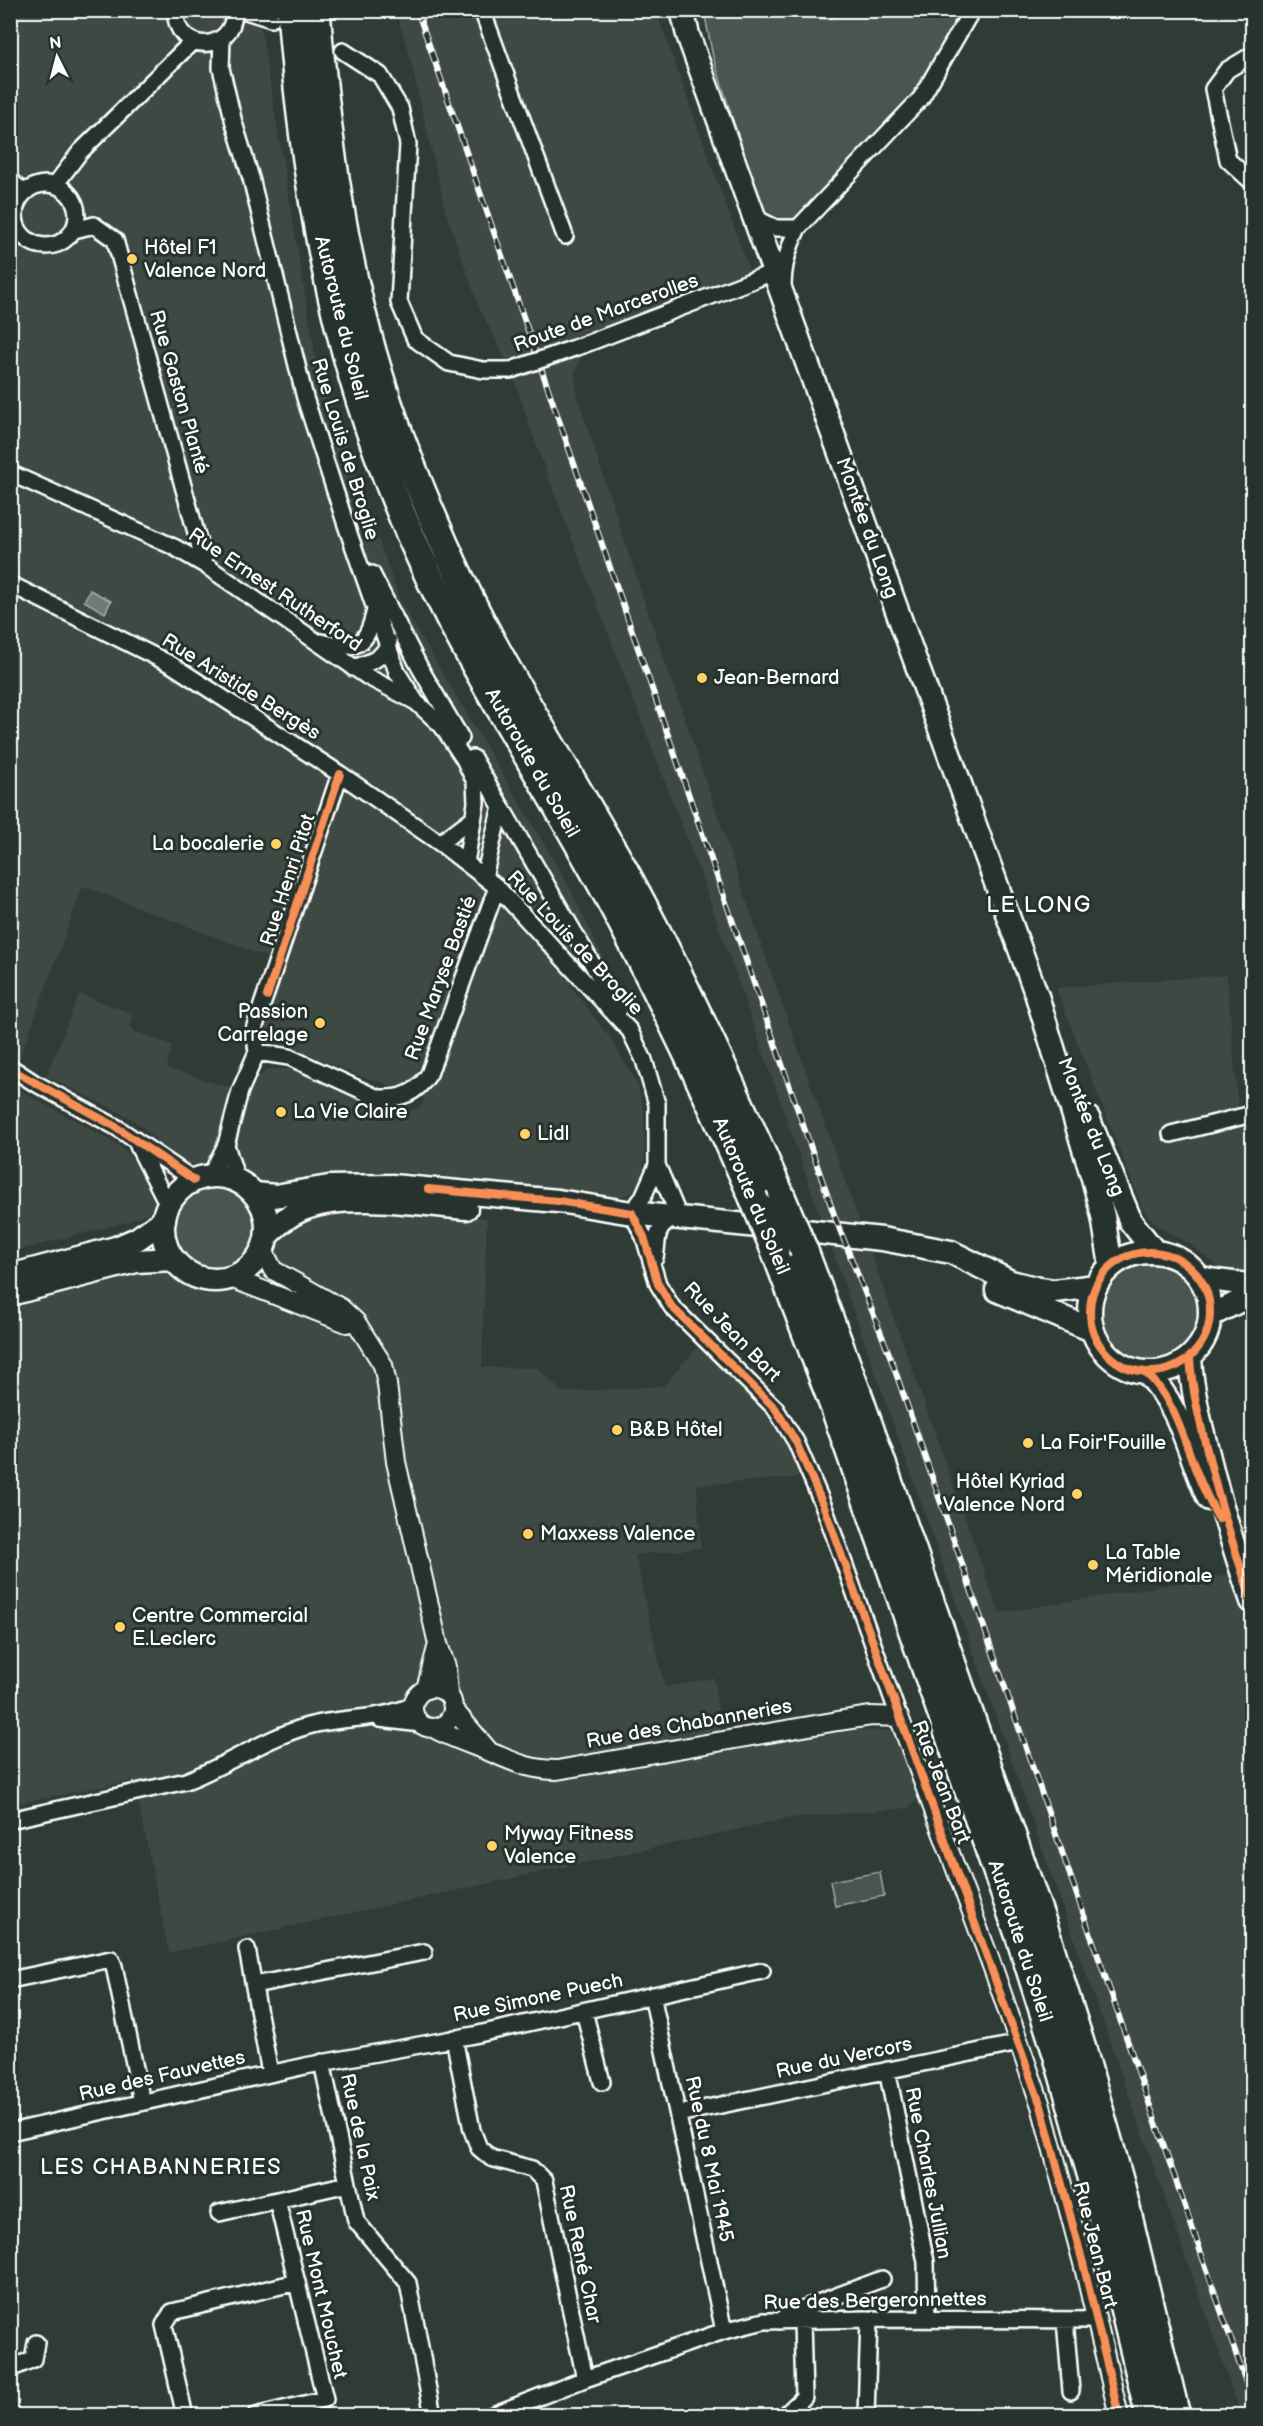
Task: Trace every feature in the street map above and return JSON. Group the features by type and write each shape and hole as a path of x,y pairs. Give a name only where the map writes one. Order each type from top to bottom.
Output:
{"highway":[{"name":"Autoroute du Soleil","path":"316,10 323,98 341,213 366,329 403,444 449,558 492,643 626,875 687,994 804,1251 859,1398 1044,1928 1082,2049 1120,2183 1176,2415"},
{"name":"Autoroute du Soleil","path":"255,14 297,97 316,218 342,337 377,452 425,568 470,656 558,806 622,924 717,1115 775,1250 834,1406 1023,1945 1058,2056 1096,2191 1150,2415"}],"main road":[{"name":"Montée du Long","path":"682,10 688,35 699,60 1037,996 1126,1212 1131,1222 1155,1252"},
{"name":"Montée du Long","path":"695,10 699,60"},
{"name":"Montée du Long","path":"1037,996 1093,1178 1111,1266"},
{"path":"10,1276 116,1248 137,1239 166,1212 175,1195 202,1178 224,1176 237,1180 255,1194 266,1213 265,1242"},
{"path":"255,1194 275,1196 329,1187 392,1186 558,1200 632,1213 862,1236 908,1243 951,1252 1011,1282 1035,1288 1054,1291 1096,1286"},
{"path":"166,1212 163,1233 166,1247 173,1258 195,1276 213,1280 231,1278 250,1267 279,1222 303,1208 350,1201 392,1201 555,1213 632,1213"},
{"path":"908,1243 971,1279 1092,1330"},
{"path":"1155,1252 1180,1260 1199,1277 1208,1296 1210,1316 1208,1332 1190,1358 1177,1367 1162,1372 1146,1373 1128,1368 1111,1359 1103,1351 1092,1330 1089,1308 1096,1286 1111,1266 1139,1253 1155,1252"},
{"path":"10,1294 136,1261 173,1258"},
{"path":"1199,1277 1213,1281 1252,1285"},
{"path":"1210,1316 1252,1297"},
{"path":"1190,1358 1198,1414 1230,1540 1252,1601"},
{"path":"1146,1373 1157,1383 1177,1419 1200,1481 1230,1540"}],"street":[{"path":"176,10 176,20 187,38"},
{"path":"482,10 565,236"},
{"path":"784,298 783,273 787,254 798,228 921,98 972,10"},
{"path":"187,38 215,42 255,14"},
{"path":"55,185 80,152 171,63 187,38"},
{"name":"Rue Louis de Broglie","path":"215,42 234,123 254,189 304,398 388,647 397,672 416,702 442,726 464,759 475,782 476,803 466,863"},
{"name":"Route de Marcerolles","path":"343,51 380,75 400,108 408,144 399,302 415,339 449,363 483,370 511,370 774,272"},
{"path":"1252,55 1227,70 1213,89 1228,160 1252,182"},
{"path":"10,180 24,193"},
{"path":"38,185 55,185 67,192 75,203 77,217 74,230 64,241 51,247 27,241 14,232 16,204 24,193 38,185"},
{"path":"755,218 776,228 798,228"},
{"name":"Rue Gaston Planté","path":"74,230 94,225 115,240 206,565"},
{"name":"Rue Ernest Rutherford","path":"10,473 174,547 206,565 353,668 416,702"},
{"path":"346,525 351,528 420,668 630,1030"},
{"name":"Rue Aristide Bergès","path":"10,584 172,664 340,774 440,843"},
{"path":"358,644 367,637 372,627 376,607"},
{"path":"353,668 382,655 388,647 394,617"},
{"path":"310,639 342,646 358,644 388,647 399,651 420,668"},
{"name":"Rue Henri Pitot","path":"202,1178 226,1145 240,1091 257,1052 254,1029 340,774"},
{"path":"484,877 501,806"},
{"path":"440,843 472,818"},
{"name":"Rue Louis de Broglie","path":"440,843 497,887 630,1030 644,1060 657,1104 657,1165 677,1218"},
{"name":"Rue Maryse Bastié","path":"257,1052 289,1058 378,1098 394,1098 421,1086 429,1074 497,887"},
{"path":"10,1067 116,1127 137,1143 202,1178"},
{"path":"1171,1134 1252,1114"},
{"path":"137,1143 166,1212"},
{"path":"226,1145 237,1180"},
{"name":"Rue Louis de Broglie","path":"632,1213 643,1197 657,1165"},
{"name":"Rue Jean Bart","path":"632,1213 645,1237 648,1254 654,1264"},
{"name":"Rue Jean Bart","path":"677,1218 662,1226 657,1233 654,1264 658,1284 672,1307 775,1408 796,1442 824,1507 1041,2106 1097,2320 1119,2415"},
{"path":"10,1820 186,1781 211,1772 262,1743 301,1728 338,1719 374,1718 427,1726 447,1722 450,1702 446,1667 438,1644 396,1462 383,1365 364,1332 341,1308 273,1270 265,1242"},
{"path":"231,1278 342,1320 364,1332"},
{"path":"426,1689 438,1644"},
{"path":"427,1726 416,1719 413,1705 418,1694 426,1689 441,1689 450,1702"},
{"name":"Rue des Chabanneries","path":"450,1702 490,1752"},
{"path":"374,1718 413,1705"},
{"name":"Rue des Chabanneries","path":"427,1726 516,1764 537,1770 557,1770 838,1720 871,1716 899,1717"},
{"path":"247,1949 270,2073"},
{"path":"254,1985 424,1952"},
{"path":"10,1980 111,1959 142,2102"},
{"name":"Rue Simone Puech","path":"322,2062 454,2038 762,1971"},
{"name":"Rue du 8 Mai 1945","path":"652,1995 724,2331"},
{"path":"584,2011 602,2082"},
{"name":"Rue René Char","path":"454,2038 471,2130 478,2148 491,2158 532,2169 544,2181 585,2379"},
{"name":"Rue du Vercors","path":"678,2114 1019,2043"},
{"name":"Rue des Fauvettes","path":"10,2132 322,2062"},
{"name":"Rue de la Paix","path":"322,2062 356,2221 408,2283 433,2415"},
{"name":"Rue Charles Jullian","path":"887,2070 926,2262 927,2319"},
{"name":"Rue Mont Mouchet","path":"255,2415 325,2399 277,2200 348,2184"},
{"path":"219,2213 277,2200"},
{"path":"780,2321 791,2313 882,2278"},
{"path":"185,2415 164,2325 172,2312 297,2282"},
{"path":"866,2415 869,2319"},
{"path":"784,2415 804,2397 802,2320"},
{"path":"1065,2320 1071,2391"},
{"name":"Rue des Bergeronnettes","path":"490,2415 724,2331 764,2321 1097,2320"},
{"path":"10,2368 33,2359 36,2343"}],"shaded area":[{"path":"11,11 258,11 316,360 400,601 569,886 609,970 570,985 611,1039 638,1085 644,1112 645,1159 640,1185 631,1193 620,1197 392,1171 354,1173 268,1186 256,1183 241,1166 237,1152 237,1135 250,1093 259,1076 268,1069 291,1069 371,1103 411,1111 421,1106 425,1097 359,1075 272,1041 267,1035 266,1027 284,964 83,886 20,1058 11,1051"},
{"path":"396,11 656,11 750,272 586,344 575,373 577,395 775,984 999,1613 1232,1574 1252,1634 1252,2415 1241,2415 701,876 537,448 511,370 480,310 446,213 408,50"},
{"path":"704,11 787,11 805,17 827,19 860,11 963,11 917,91 795,221 776,224 763,214 713,57"},
{"path":"90,590 111,601 105,613 84,601"},
{"path":"1227,975 1239,1120 1252,1120 1252,1274 1217,1266 1191,1245 1157,1226 1143,1210 1056,988"},
{"path":"79,994 132,1013 131,1030 172,1045 167,1068 234,1089 213,1156 200,1166 183,1163 131,1118 46,1076"},
{"path":"12,1086 114,1142 126,1151 136,1162 155,1206 148,1213 127,1222 11,1252"},
{"path":"215,1188 230,1191 243,1200 252,1213 255,1228 252,1243 243,1256 230,1265 215,1268 200,1265 187,1256 178,1243 175,1228 178,1213 187,1200 200,1191"},
{"path":"377,1210 487,1218 482,1367 538,1368 562,1392 663,1386 700,1344 765,1411 804,1477 697,1485 701,1548 635,1555 665,1687 714,1678 723,1752 859,1730 897,1731 919,1798 909,1808 790,1818 169,1953 134,1780 11,1805 11,1308 151,1271 168,1271 181,1282 207,1295 229,1291 274,1259 277,1239 295,1223 317,1214"},
{"path":"1150,1265 1169,1269 1185,1279 1195,1295 1199,1314 1195,1333 1185,1349 1169,1359 1150,1363 1131,1359 1115,1349 1105,1333 1101,1314 1105,1295 1115,1279 1131,1269"},
{"path":"880,1872 884,1896 835,1906 830,1881"}],"railway":[{"path":"417,10 836,1220 890,1356 1252,2400"}],"cycle path":[{"path":"267,996 340,774"},
{"path":"16,1072 116,1127 194,1180"},
{"path":"428,1189 558,1201 632,1213"},
{"path":"632,1213 644,1237 658,1284 672,1307 775,1408 796,1442 824,1507 1041,2106 1084,2267 1119,2416"},
{"path":"1150,1252 1173,1256 1193,1269 1206,1289 1210,1312 1206,1335 1193,1355 1173,1368 1150,1372 1127,1368 1107,1355 1094,1335 1090,1312 1094,1289 1107,1269 1127,1256 1150,1252"},
{"path":"1190,1358 1197,1406 1213,1473 1252,1601"},
{"path":"1146,1373 1170,1405 1200,1481 1219,1519"}],"place":[{"name":"Hôtel F1 Valence Nord","path":"132,259"},
{"name":"Jean-Bernard","path":"702,678"},
{"name":"La bocalerie","path":"276,844"},
{"name":"Passion Carrelage","path":"320,1023"},
{"name":"La Vie Claire","path":"281,1112"},
{"name":"Lidl","path":"525,1134"},
{"name":"B&B Hôtel","path":"617,1430"},
{"name":"La Foir'Fouille","path":"1028,1443"},
{"name":"Hôtel Kyriad Valence Nord","path":"1077,1494"},
{"name":"Maxxess Valence","path":"528,1534"},
{"name":"La Table Méridionale","path":"1093,1565"},
{"name":"Centre Commercial E.Leclerc","path":"120,1627"},
{"name":"Myway Fitness Valence","path":"492,1846"}],"district":[{"name":"LE LONG","path":"1039,905"},
{"name":"LES CHABANNERIES","path":"161,2167"}]}
